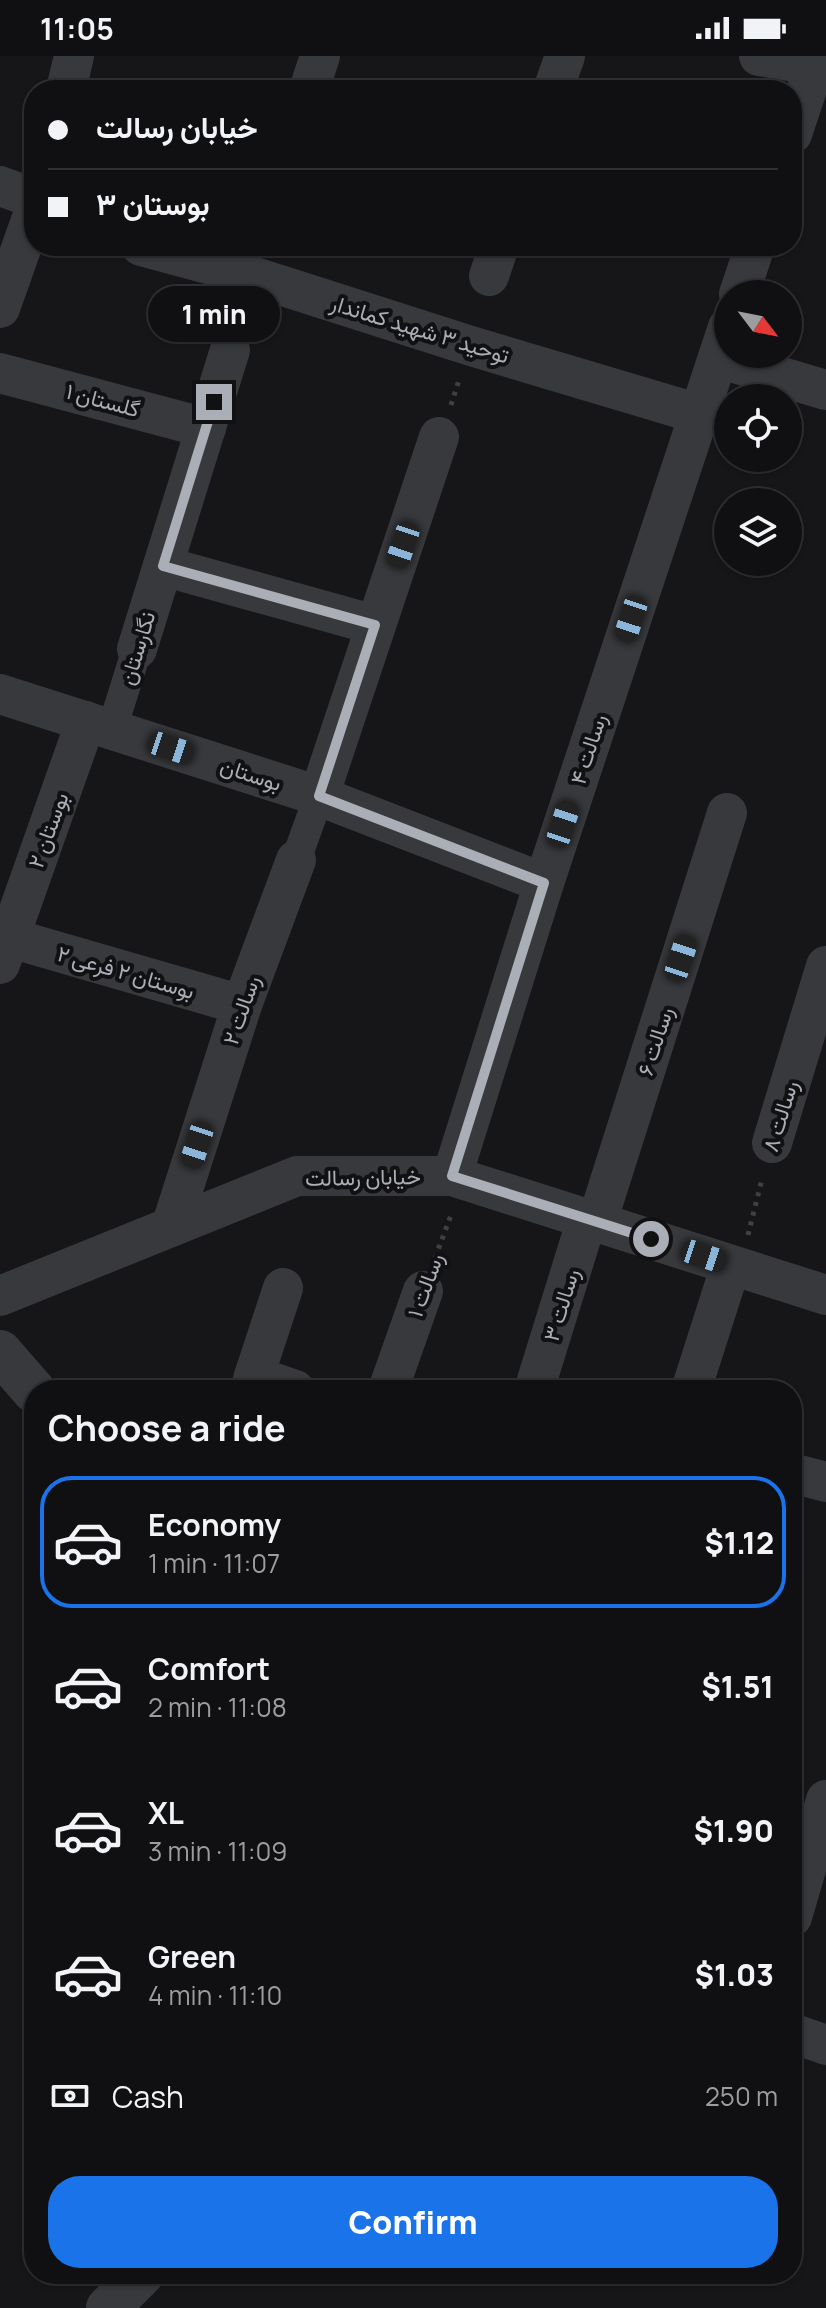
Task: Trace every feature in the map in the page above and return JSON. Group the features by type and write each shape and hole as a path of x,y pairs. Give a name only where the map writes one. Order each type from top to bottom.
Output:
{"street":[{"path":"68,80 74,56"},
{"path":"312,80 320,56"},
{"path":"557,80 565,56"},
{"path":"759,56 820,62 802,108"},
{"path":"0,186 24,204"},
{"path":"0,308 24,240"},
{"name":"توحید ۳ شهید کماندار","path":"178,256 699,414"},
{"path":"744,280 752,256"},
{"name":"نگارستان","path":"99,725 137,649 230,350"},
{"name":"رسالت ۴","path":"458,1178 544,883 714,368"},
{"path":"779,368 826,390"},
{"name":"گلستان ۱","path":"0,373 206,428"},
{"path":"319,796 439,437"},
{"path":"163,566 375,625"},
{"name":"بوستان","path":"0,694 319,796 544,883"},
{"name":"بوستان ۲","path":"3,946 99,725"},
{"name":"رسالت ۲","path":"171,1227 242,1005 319,796"},
{"name":"رسالت ۶","path":"592,1221 727,813"},
{"name":"بوستان ۲ فرعی ۲","path":"3,946 242,1005"},
{"name":"رسالت ۸","path":"772,1143 826,966"},
{"name":"خیابان رسالت","path":"0,1296 297,1176 458,1178 826,1295"},
{"name":"رسالت ۳","path":"537,1380 592,1221"},
{"path":"695,1380 735,1266"},
{"path":"253,1380 283,1288"},
{"name":"رسالت ۱","path":"392,1380 423,1291"},
{"path":"0,1352 24,1380"},
{"path":"802,1476 826,1482"},
{"path":"802,1883 826,1800"},
{"path":"802,2037 826,2045"},
{"path":"108,2308 132,2284"}],"path":[{"name":"رسالت ۸","path":"735,1266 772,1143"},
{"name":"رسالت ۱","path":"423,1291 458,1178"}],"route":[{"path":"214,402 163,566 375,625 319,796 544,883 452,1176 651,1239"}]}
